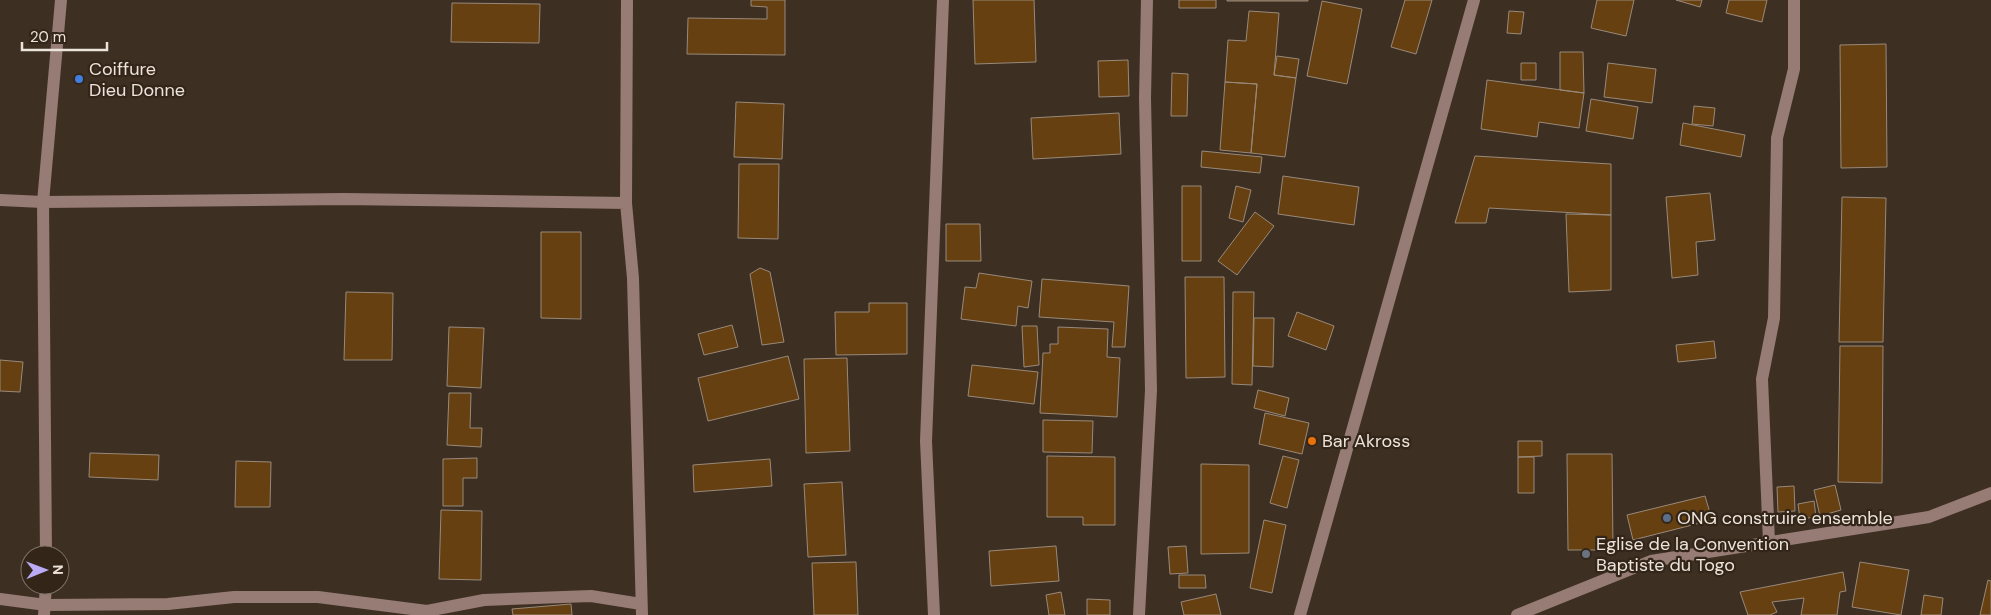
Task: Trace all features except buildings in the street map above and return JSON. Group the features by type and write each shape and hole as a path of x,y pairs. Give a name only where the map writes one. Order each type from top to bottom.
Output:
{"street":[{"path":"46,545 44,202 61,0"},
{"path":"0,599 45,610 168,604 234,597 318,597 427,611 484,600 591,596 641,609 633,278 626,203 627,0"},
{"path":"934,615 926,441 943,0"},
{"path":"1138,615 1151,390 1145,98 1147,0"},
{"path":"1300,615 1474,0"},
{"path":"1769,542 1762,379 1774,318 1777,138 1794,69 1794,0"},
{"path":"0,200 44,202 344,199 626,203"},
{"path":"1517,615 1651,561 1929,517 1991,493"},
{"path":"45,610 46,595"}],"place":[{"name":"Coiffure Dieu Donne","path":"79,79"},
{"name":"Bar Akross","path":"1312,441"},
{"name":"ONG construire ensemble","path":"1667,518"},
{"name":"Eglise de la Convention Baptiste du Togo","path":"1586,554"}]}
